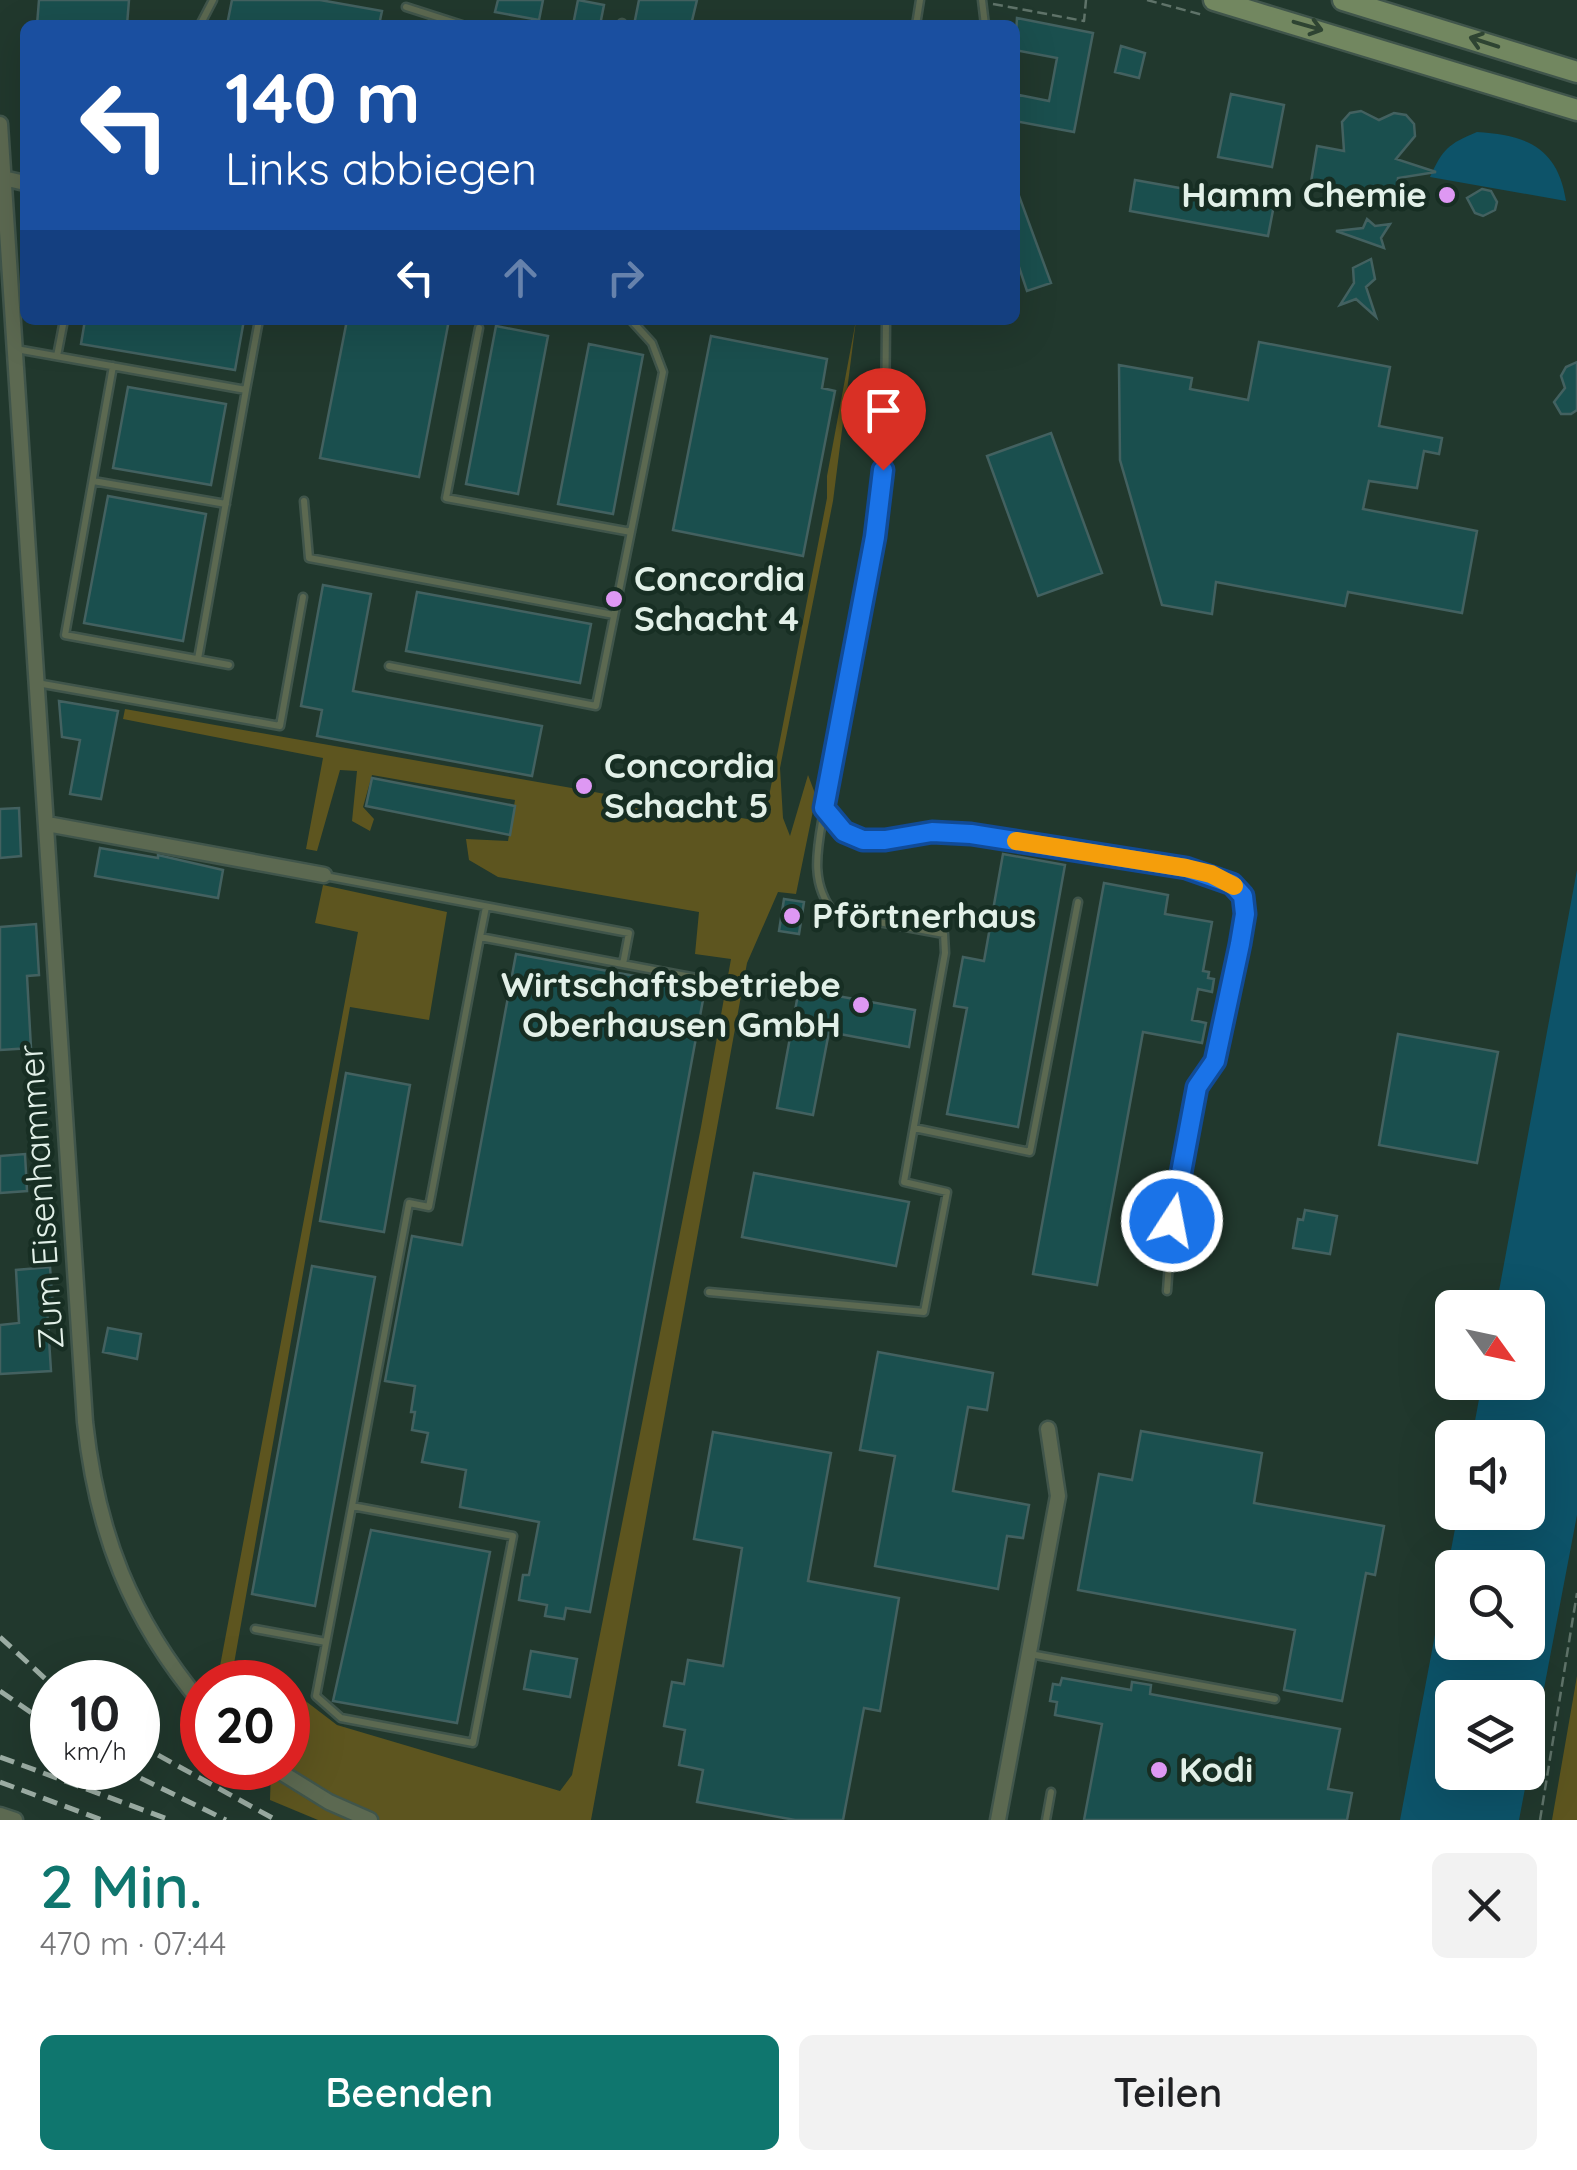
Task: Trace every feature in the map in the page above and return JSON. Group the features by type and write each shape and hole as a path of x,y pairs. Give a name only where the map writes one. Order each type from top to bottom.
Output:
{"main road":[{"path":"1214,0 1577,110"},
{"path":"1343,0 1577,72"}],"street":[{"name":"Zum Eisenhammer","path":"0,124 85,1422 92,1480 104,1528 126,1586 150,1632 180,1674"},
{"path":"3,178 20,182"},
{"path":"47,824 324,876"},
{"path":"998,1820 1058,1496 1048,1429"},
{"path":"310,1790 370,1820"},
{"path":"0,1815 15,1820"}],"lane":[{"path":"406,6 447,20"},
{"path":"57,356 63,325"},
{"path":"198,659 258,325"},
{"path":"389,666 596,706 663,372 652,343 636,325"},
{"path":"709,1292 924,1312 948,1192 904,1182 945,953 944,934 835,914 820,894 817,878 824,808 879,509 886,325"},
{"path":"479,328 446,498 631,532"},
{"path":"15,348 246,390"},
{"path":"113,366 65,635 230,664"},
{"path":"93,480 226,504"},
{"path":"304,501 309,558 614,615"},
{"path":"37,683 280,726 303,597"},
{"path":"824,808 844,832 863,840 946,831 1186,868 1232,884 1243,896 1245,914 1215,1061 1197,1087 1172,1221 1167,1292"},
{"path":"324,876 629,933 623,964"},
{"path":"914,1128 1030,1152 1078,902"},
{"path":"352,1506 512,1536 474,1743 341,1718 316,1696 326,1642 352,1506 410,1204 429,1207 486,906"},
{"path":"480,938 707,980"},
{"path":"255,1629 326,1642"},
{"path":"1029,1654 1275,1700"},
{"path":"1046,1820 1051,1792"}],"path":[{"path":"982,1 1084,21 1086,0"},
{"path":"1192,12 1196,0"},
{"path":"1540,1820 1577,1593"}],"shaded area":[{"path":"855,325 833,501 780,768 783,818 790,836 808,775 816,796 796,894 778,892 747,963 591,1820 318,1820 270,1800 270,1790 310,1790 310,1704 337,1725 560,1791 572,1775 731,959 695,954 699,912 498,877 469,860 466,839 508,841 515,800 372,775 363,807 374,819 370,831 352,821 357,771 340,770 317,851 306,849 323,758 123,719 125,709 764,822 827,498 827,476"},
{"path":"323,885 447,912 429,1020 350,1007 235,1660 221,1660 358,932 315,923"},
{"path":"1577,1676 1577,1820 1552,1820"}],"water":[{"path":"1477,132 1511,137 1537,148 1556,168 1566,201 1430,177 1448,148"},
{"path":"1577,870 1577,1515 1545,1683 1545,1680 1435,1680 1435,1790 1525,1790 1519,1820 1400,1820 1435,1635 1435,1660 1545,1660 1545,1550 1451,1550 1455,1530 1545,1530 1545,1420 1475,1420 1479,1400 1545,1400 1545,1290 1499,1290"}],"building":[{"path":"39,0 129,0 127,20 37,20"},
{"path":"232,0 320,0 382,11 380,20 228,20"},
{"path":"498,0 543,0 539,20 495,12"},
{"path":"578,0 604,5 601,20 574,20"},
{"path":"639,0 697,0 692,20 635,20"},
{"path":"1017,18 1093,33 1074,132 1020,122 1020,95 1049,101 1057,58 1020,51 1020,20"},
{"path":"1121,46 1145,53 1139,78 1115,72"},
{"path":"1231,94 1284,105 1272,167 1218,157"},
{"path":"1361,111 1379,120 1394,113 1406,115 1414,124 1415,136 1396,159 1436,172 1398,178 1396,197 1385,193 1373,199 1310,188 1317,146 1344,151 1342,122 1350,113"},
{"path":"1135,180 1274,205 1268,236 1130,211"},
{"path":"1482,189 1491,191 1497,202 1495,210 1483,216 1475,213 1467,198"},
{"path":"1020,199 1051,283 1027,291 1020,270"},
{"path":"1367,219 1375,226 1390,224 1381,238 1384,248 1336,231 1363,228"},
{"path":"1371,259 1375,279 1366,287 1376,317 1356,299 1340,305 1354,283 1353,268"},
{"path":"84,325 243,325 235,370 81,344"},
{"path":"346,325 448,325 419,477 320,458"},
{"path":"496,326 548,336 518,494 466,484"},
{"path":"711,336 827,359 822,388 835,391 803,556 673,530"},
{"path":"1259,342 1390,367 1379,426 1442,438 1439,454 1424,451 1417,488 1369,481 1363,509 1477,531 1462,613 1348,592 1345,606 1216,582 1212,614 1162,605 1120,460 1119,365 1192,378 1190,389 1248,400"},
{"path":"589,344 643,355 613,514 558,504"},
{"path":"1577,362 1577,410 1561,414 1554,402 1565,388 1561,376 1566,367"},
{"path":"128,387 226,404 211,485 113,468"},
{"path":"1051,433 1102,573 1038,596 987,456"},
{"path":"108,496 206,514 183,641 84,623"},
{"path":"323,585 371,594 353,691 542,726 532,776 317,736 322,710 301,706"},
{"path":"417,592 591,624 580,683 406,651"},
{"path":"59,701 118,711 101,799 70,794 80,740 62,737"},
{"path":"372,778 515,806 510,835 366,806"},
{"path":"19,808 21,856 0,858 0,809"},
{"path":"100,848 158,855 223,870 218,898 95,876"},
{"path":"1003,854 1065,865 1018,1127 947,1114 967,1008 954,1006 963,957 984,961"},
{"path":"1104,883 1168,895 1165,914 1212,922 1203,971 1214,979 1212,992 1198,989 1192,1020 1206,1023 1202,1043 1143,1032 1097,1285 1033,1274"},
{"name":"Pförtnerhaus","path":"784,899 804,902 799,934 779,931"},
{"path":"36,924 39,975 27,976 31,1048 0,1050 0,927"},
{"path":"516,954 705,989 590,1612 566,1608 564,1619 545,1616 547,1605 519,1600 523,1575 529,1575 539,1522 460,1507 466,1470 422,1462 428,1433 412,1430 415,1386 385,1381 412,1236 462,1245"},
{"path":"799,989 915,1010 909,1047 829,1032 813,1115 777,1108"},
{"path":"1398,1034 1498,1052 1477,1163 1379,1145"},
{"path":"346,1073 410,1085 384,1232 320,1221"},
{"path":"25,1154 27,1191 0,1193 0,1156"},
{"path":"754,1173 909,1202 896,1266 742,1237"},
{"path":"1305,1210 1337,1216 1330,1254 1293,1248 1298,1219 1303,1220"},
{"path":"312,1266 375,1277 315,1606 252,1594"},
{"path":"50,1267 53,1306 47,1307 51,1371 0,1374 0,1325 19,1323 16,1270"},
{"path":"108,1328 141,1334 137,1359 103,1352"},
{"path":"878,1352 993,1373 987,1410 968,1407 953,1491 1029,1505 1023,1538 1007,1536 998,1589 875,1566 895,1456 860,1450"},
{"path":"1141,1431 1262,1453 1254,1503 1384,1526 1375,1575 1366,1573 1342,1701 1284,1690 1295,1630 1078,1590 1099,1474 1132,1480"},
{"path":"713,1432 831,1453 808,1581 899,1598 880,1711 864,1708 843,1820 795,1820 697,1802 703,1770 679,1765 685,1730 664,1726 672,1682 684,1684 688,1660 723,1666 742,1548 694,1539"},
{"path":"371,1530 490,1552 457,1723 333,1701"},
{"path":"531,1651 577,1659 570,1697 524,1689"},
{"path":"1062,1678 1131,1690 1132,1682 1151,1685 1150,1694 1340,1729 1328,1789 1352,1793 1347,1820 1084,1820 1102,1724 1055,1715 1057,1702 1050,1701 1053,1684 1060,1685"}],"railway":[{"path":"0,1637 30,1665"},
{"path":"0,1691 30,1712"},
{"path":"160,1756 276,1820"},
{"path":"0,1757 170,1820"},
{"path":"0,1782 102,1820"},
{"path":"160,1788 226,1820"}],"slow traffic":[{"path":"1016,841 1186,868 1211,874 1234,886"}],"place":[{"name":"Hamm Chemie","path":"1447,195"},
{"name":"Concordia Schacht 4","path":"614,599"},
{"name":"Concordia Schacht 5","path":"584,786"},
{"name":"Pförtnerhaus","path":"792,916"},
{"name":"Wirtschaftsbetriebe Oberhausen GmbH","path":"861,1005"},
{"name":"Kodi","path":"1159,1770"}],"route":[{"path":"883,470 875,537 824,808 832,820 844,832 863,840 946,831 1186,868 1232,884 1243,896 1245,914 1240,944 1215,1061 1197,1087 1172,1221"}]}
